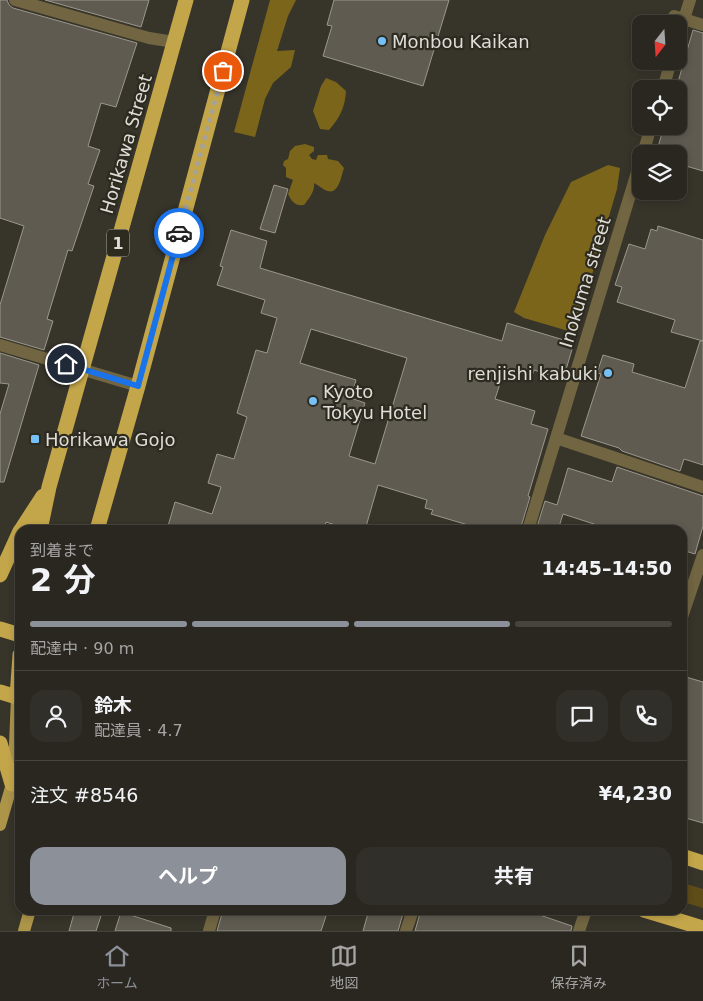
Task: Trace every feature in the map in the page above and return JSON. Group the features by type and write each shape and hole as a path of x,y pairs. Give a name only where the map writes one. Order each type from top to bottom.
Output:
{"highway":[{"name":"Horikawa Street","path":"41,525 49,487 186,0"},
{"path":"97,525 138,386 242,0"},
{"path":"24,525 49,487"},
{"path":"0,575 15,542"},
{"path":"0,629 15,634"},
{"path":"0,692 15,697"},
{"path":"0,743 12,784"},
{"path":"687,858 703,863"},
{"path":"660,915 703,928"}],"main road":[{"path":"0,825 12,784 15,755"},
{"path":"24,931 29,915"}],"street":[{"path":"15,0 51,5 149,38 174,42"},
{"path":"680,15 690,0"},
{"path":"688,20 703,24"},
{"name":"Inokuma street","path":"530,525 632,189"},
{"path":"0,346 138,386"},
{"path":"556,438 703,487"},
{"path":"687,602 703,556"},
{"path":"209,931 214,915"},
{"path":"406,931 411,915"},
{"path":"579,931 584,915"}],"shaded area":[{"path":"270,0 296,0 288,16 277,51 295,50 291,67 273,83 265,99 255,137 234,132"},
{"path":"326,78 336,82 346,91 341,112 329,130 320,129 313,111 321,86"},
{"path":"305,144 314,147 314,151 309,155 312,159 316,160 318,155 327,155 328,159 338,161 344,168 339,185 333,191 325,190 314,183 314,189 304,205 298,205 294,203 288,194 293,180 286,177 286,168 283,165 284,161 288,159 290,151 295,146"},
{"path":"608,165 620,168 617,189 575,333 524,318 514,312 545,235 571,182"},
{"path":"687,884 703,889 703,908 687,903"}],"building":[{"path":"0,0 7,0 13,8 137,43 116,107 101,103 88,146 100,150 88,184 94,186 72,251 68,250 47,319 53,321 44,350 0,337 0,305 24,226 0,218"},
{"path":"45,0 149,0 141,27"},
{"name":"Monbou Kaikan","path":"334,0 449,0 423,86 323,56 332,26 327,25"},
{"path":"693,30 703,33 703,171 687,166 687,145 659,145 661,135 687,135 687,80 679,80 681,70 688,70 688,47"},
{"path":"274,185 288,189 275,233 260,229"},
{"path":"658,226 703,240 703,341 671,332 675,320 617,302 622,287 615,285 629,244 645,249 651,229 657,231"},
{"path":"231,230 267,241 260,268 502,341 507,323 564,340 563,343 573,346 565,373 555,370 553,376 534,370 532,376 505,368 495,399 535,411 531,424 548,429 522,525 468,525 431,514 433,510 425,508 427,500 378,485 366,525 335,525 326,522 325,525 168,525 175,502 212,514 221,487 208,483 217,454 234,459 247,417 237,413 256,350 267,353 277,318 261,313 265,300 217,285 223,267 220,266","holes":["311,329 407,358 375,464 349,456 365,403 351,398 356,380 300,363"]},
{"path":"700,341 703,341 703,465 684,459 680,471 581,436 601,374 597,373 603,355 634,364 632,372 685,388"},
{"path":"0,353 39,365 4,482 0,482 0,414 9,384 0,383"},
{"path":"617,467 703,496 703,526 695,554 687,552 687,525 597,525 563,514 560,525 538,525 545,501 557,505 568,468 612,482"},
{"path":"687,677 703,682 703,823 687,818"},
{"path":"74,915 101,915 96,931 69,931"},
{"path":"120,915 130,915 171,928 171,931 115,931"},
{"path":"222,915 326,915 321,931 217,931"},
{"path":"368,915 403,915 398,931 363,931"},
{"path":"420,915 540,915 572,926 571,931 415,931"}],"way so far":[{"path":"179,233 223,71"}],"place":[{"name":"Monbou Kaikan","path":"382,41"},
{"name":"renjishi kabuki","path":"608,373"},
{"name":"Kyoto Tokyu Hotel","path":"313,401"},
{"name":"Horikawa Gojo","path":"35,439"}],"route":[{"path":"66,364 138,386 179,233"}]}
